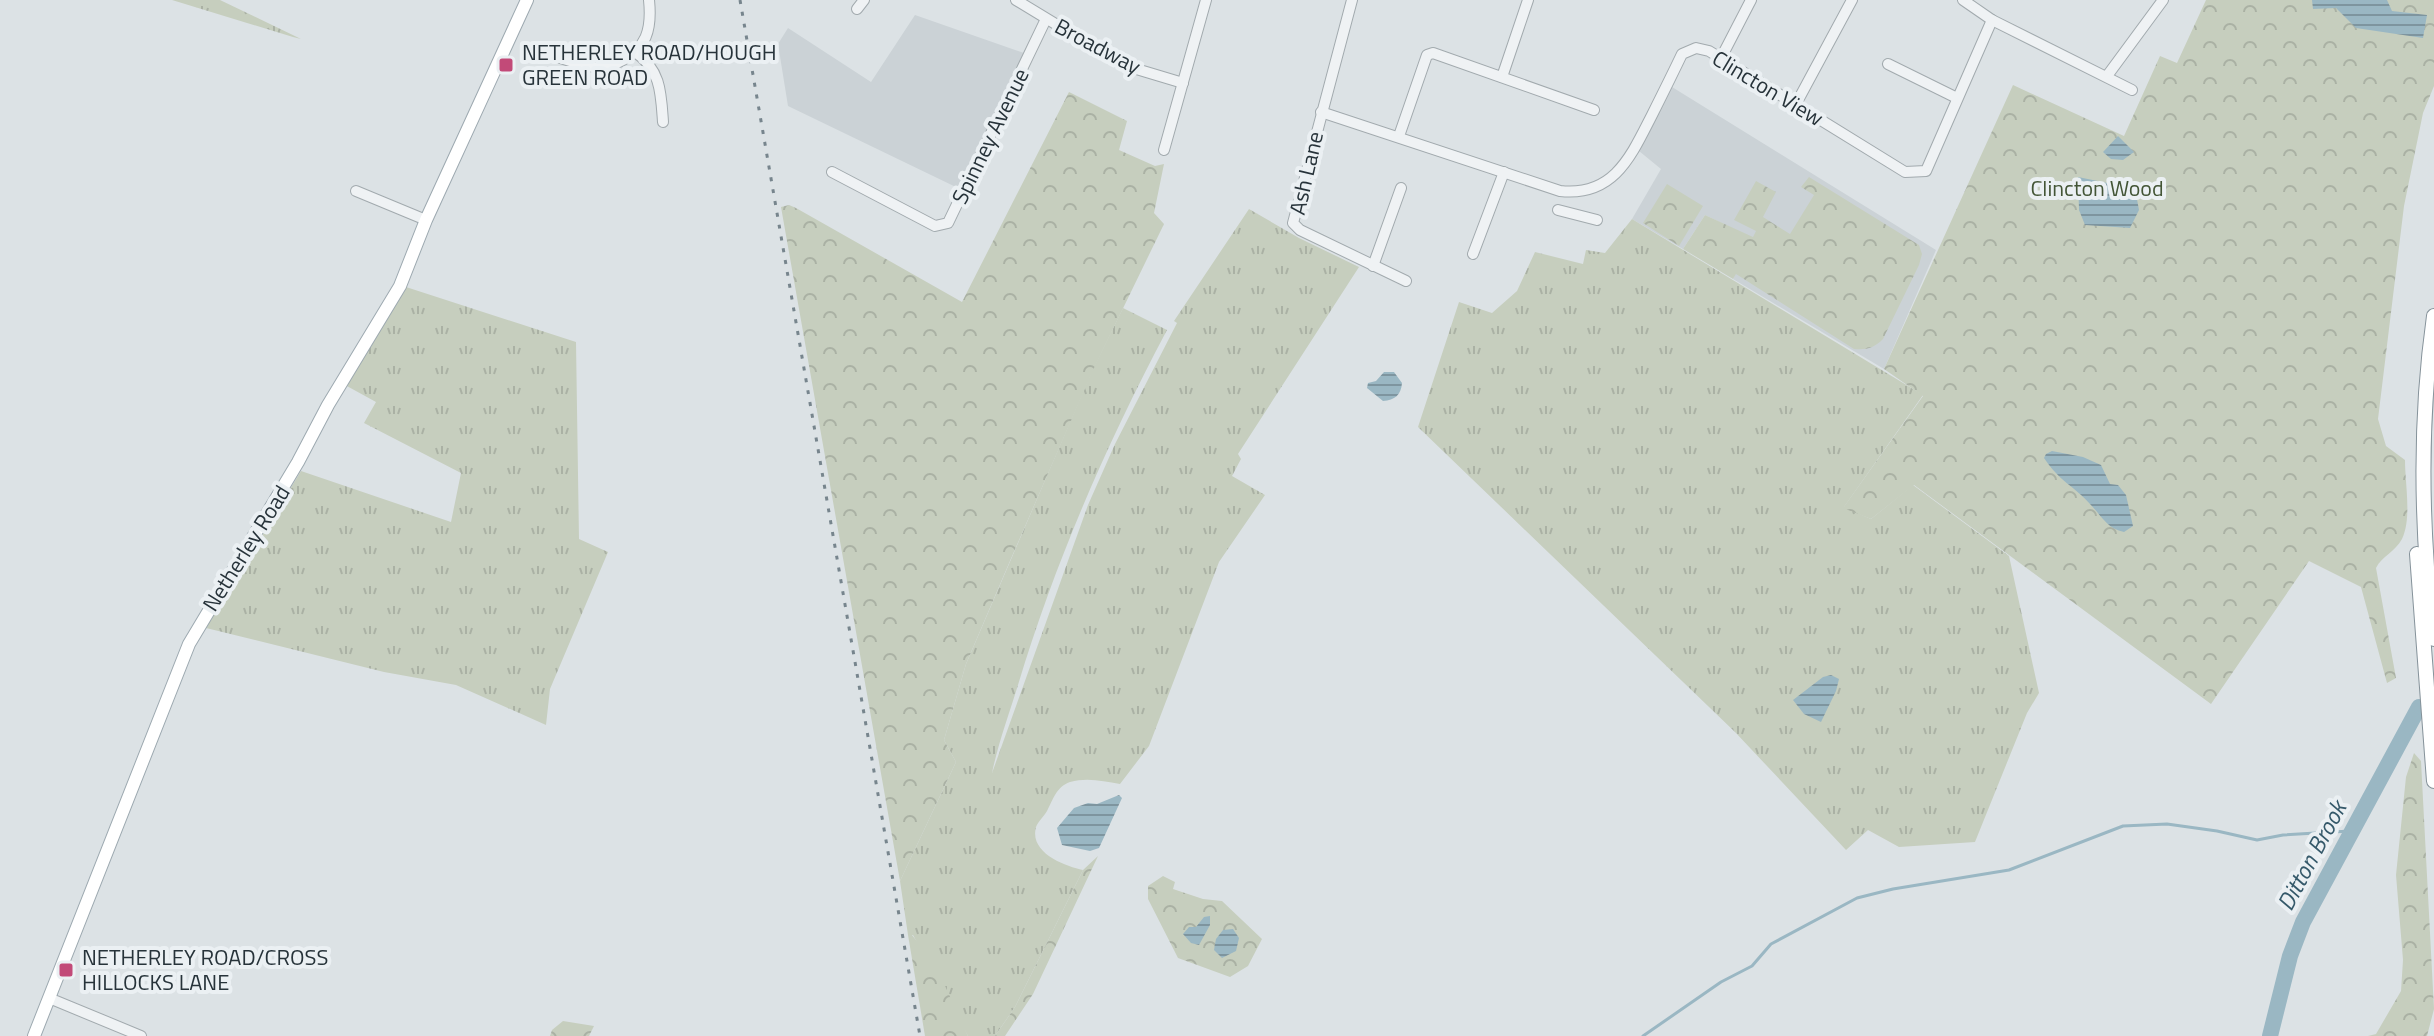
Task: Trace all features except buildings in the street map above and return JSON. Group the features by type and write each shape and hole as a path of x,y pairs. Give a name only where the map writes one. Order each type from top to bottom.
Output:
{"highway":[{"path":"2434,316 2417,554 2434,781"},
{"path":"2423,471 2425,539 2434,639"}],"main road":[{"name":"Netherley Road","path":"34,1036 189,644 269,513 328,405 400,286 426,220 526,0"}],"street":[{"path":"533,49 597,67 612,66 635,52 648,35 651,21 649,0"},
{"name":"Broadway","path":"1016,0 1123,65 1183,83"},
{"path":"1164,150 1206,0"},
{"name":"Ash Lane","path":"1352,0 1293,223 1300,230 1406,281"},
{"path":"1502,77 1528,0"},
{"path":"1721,58 1751,0"},
{"path":"1796,104 1852,0"},
{"path":"2107,76 2163,0"},
{"path":"1968,1 1992,20 2132,90"},
{"name":"Spinney Avenue","path":"832,172 935,226 948,223 1046,19"},
{"name":"Clincton View","path":"1573,192 1590,190 1629,161 1682,54 1696,48 1721,58 1905,172 1926,171 1992,20"},
{"path":"635,52 648,61 656,73 663,122"},
{"path":"1399,136 1427,55 1433,53 1594,110"},
{"path":"1888,64 1957,98"},
{"path":"1321,112 1560,191 1573,192 1572,213"},
{"path":"1473,254 1504,172"},
{"path":"1373,266 1401,188"},
{"path":"356,191 426,220"},
{"path":"1558,210 1597,220"},
{"path":"49,998 141,1036"}],"shaded area":[{"path":"915,15 1024,53 960,189 788,106 778,44 788,28 871,82"},
{"path":"1672,87 1936,250 1884,369 1733,279 1753,238 1705,215 1683,249 1632,219 1661,169 1639,151"}],"green space":[{"path":"172,0 220,0 301,39 293,37"},
{"name":"Clincton Wood","path":"2206,0 2434,0 2434,86 2423,113 2404,206 2378,419 2386,446 2405,460 2407,501 2407,521 2402,539 2376,568 2396,678 2387,683 2361,587 2309,561 2211,704 1914,485 1871,519 1843,508 1923,396 1884,369 2013,85 2124,136 2160,56 2177,63"},
{"path":"1069,92 1127,121 1119,150 1155,166 1164,164 1154,213 1164,224 1094,368 966,664 944,740 956,762 900,881 781,207 789,205 796,208 962,302"},
{"path":"1809,177 1919,245 1922,254 1919,265 1883,339 1870,348 1854,349 1736,274 1733,279 1683,249 1705,215 1753,237 1756,231 1734,220 1756,181 1776,192 1763,217 1790,234 1814,195 1801,187"},
{"path":"1667,184 1703,206 1679,246 1643,223"},
{"path":"1249,209 1359,267 1238,454 1241,459 1232,476 1265,495 1219,562 1149,746 1120,784 1089,780 1065,784 1037,825 1035,836 1043,851 1058,861 1083,870 1015,1007 995,1036 968,1036 913,935 908,935 900,881 956,762 944,740 966,664 1092,371 1123,308 1167,330 1103,460 1066,548 1033,639 992,773 1088,505 1115,444 1177,323 1174,321"},
{"path":"1632,219 1923,395 1844,507 1871,519 1913,485 2009,556 2039,693 2027,713 1975,842 1899,847 1868,830 1846,850 1735,732 1418,427 1459,302 1492,313 1517,291 1535,252 1583,264 1586,250 1605,253"},
{"path":"406,287 576,342 579,539 608,552 550,689 546,725 456,685 384,672 206,628 301,471 451,522 461,473 364,423 376,402 345,385"},
{"path":"2414,753 2421,761 2434,1009 2427,1036 2368,1036 2376,1034 2401,991 2403,960 2396,875 2406,777"},
{"path":"1098,856 1033,994 1005,1036 995,1036 1015,1007 1083,870"},
{"path":"1163,876 1175,882 1173,889 1203,899 1222,901 1262,939 1248,966 1230,977 1178,958 1148,899 1148,886"},
{"path":"908,935 912,935 935,964 968,1036 925,1036"},
{"path":"563,1021 594,1026 589,1036 550,1036 552,1030"}],"water":[{"path":"2312,0 2387,0 2392,11 2427,15 2423,38 2356,28 2336,8 2313,9"},
{"path":"2118,136 2134,152 2123,160 2111,159 2103,152"},
{"path":"2078,177 2127,187 2136,194 2139,210 2130,228 2085,225 2079,210"},
{"path":"1384,372 1394,372 1402,383 1397,396 1383,401 1367,388 1368,383 1376,381"},
{"path":"2052,451 2083,457 2101,465 2110,484 2118,485 2126,495 2133,526 2124,532 2109,525 2050,466 2044,458"},
{"path":"1831,675 1839,679 1821,722 1804,714 1793,700 1823,677"},
{"path":"1119,795 1122,798 1099,848 1090,851 1062,845 1057,828 1074,808 1088,803 1097,804"},
{"path":"1210,916 1210,925 1199,945 1191,943 1183,934 1189,927 1196,927 1204,917"},
{"path":"1233,929 1239,938 1236,951 1222,958 1214,950 1216,939 1223,930"}],"waterway":[{"name":"Ditton Brook","path":"2270,1036 2290,956 2303,922 2419,707"},
{"path":"1643,1036 1721,982 1752,966 1771,944 1857,898 2009,870 2123,826 2167,824 2257,840 2283,835 2350,831"}],"railway":[{"path":"740,0 920,1036"}],"place":[{"name":"NETHERLEY ROAD/HOUGH GREEN ROAD","path":"506,65"},
{"name":"NETHERLEY ROAD/CROSS HILLOCKS LANE","path":"66,970"}]}
